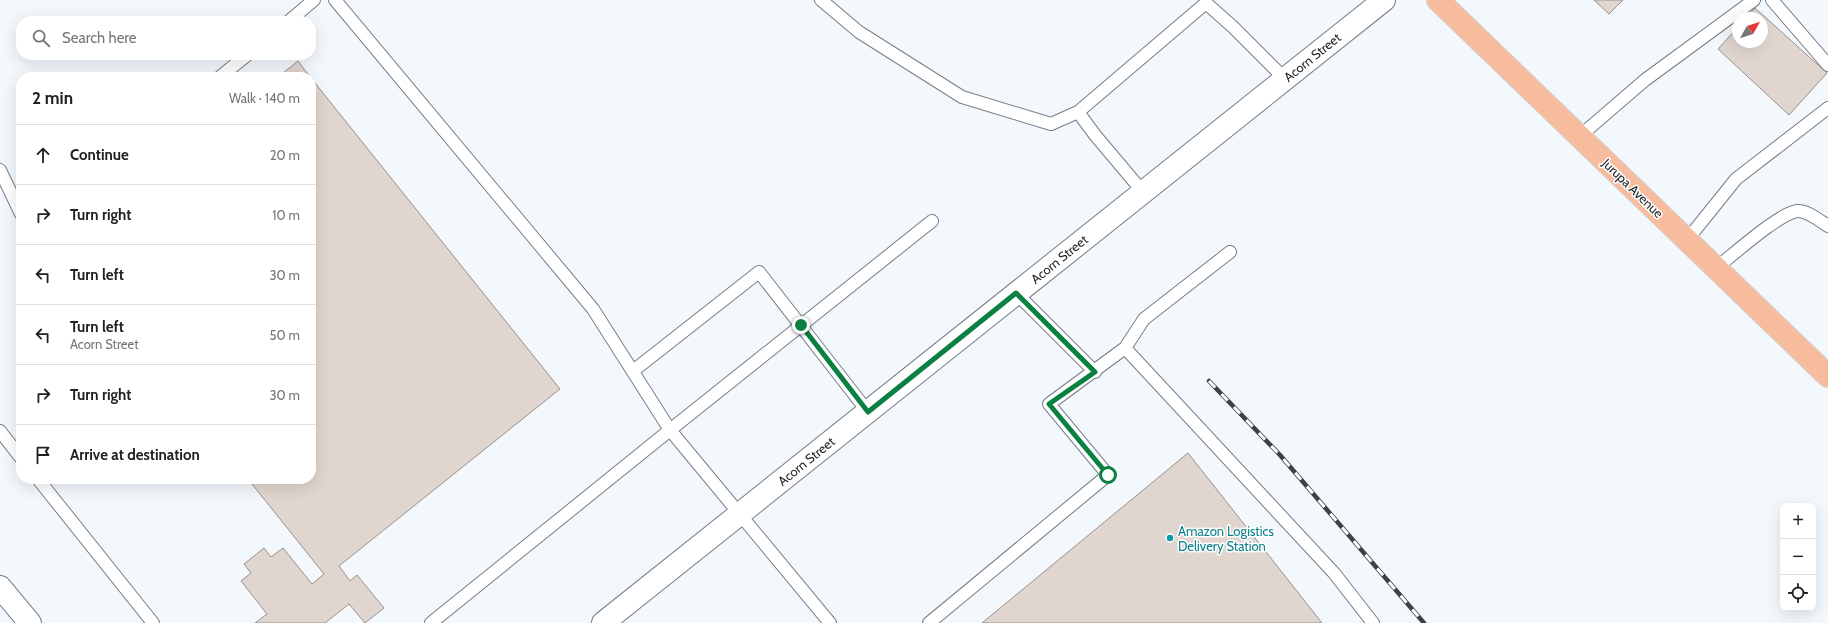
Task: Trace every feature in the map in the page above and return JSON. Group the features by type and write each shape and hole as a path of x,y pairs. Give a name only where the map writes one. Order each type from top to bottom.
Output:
{"main road":[{"name":"Jurupa Avenue","path":"1438,0 1828,376"}],"street":[{"name":"Acorn Street","path":"603,623 1384,0"},
{"path":"0,588 30,623"}],"lane":[{"path":"295,16 314,0"},
{"path":"334,0 593,309 670,430 830,623"},
{"path":"821,0 859,32 962,97 1051,124 1078,112 1205,2 1233,27 1285,79"},
{"path":"1580,136 1645,80 1754,0"},
{"path":"1772,0 1828,65"},
{"path":"226,72 241,60"},
{"path":"1687,240 1736,179 1828,108"},
{"path":"1078,112 1095,135 1143,192"},
{"path":"0,170 16,204"},
{"path":"1716,268 1782,216 1799,211 1812,216 1828,226"},
{"path":"431,623 932,221"},
{"path":"929,623 1108,475 1049,404 1095,372 1125,348 1144,319 1230,252"},
{"path":"633,371 759,272 868,412"},
{"path":"1016,293 1095,372"},
{"path":"1125,348 1334,573 1374,623"},
{"path":"0,431 16,452"},
{"path":"42,484 153,623"}],"building":[{"path":"1594,0 1623,0 1609,14"},
{"path":"1755,8 1759,12 1751,12"},
{"path":"1768,20 1827,73 1789,115 1718,49 1732,34 1732,48 1768,48"},
{"path":"298,61 306,72 284,72"},
{"path":"316,84 560,389 339,566 350,581 357,575 384,608 365,623 349,604 325,623 255,623 267,614 241,581 251,573 244,564 264,548 271,557 283,548 312,584 324,574 252,484 316,484"},
{"name":"Amazon Logistics Delivery Station","path":"1188,453 1322,623 982,623"}],"railway":[{"path":"1209,381 1280,455 1424,623"}],"place":[{"name":"Amazon Logistics Delivery Station","path":"1170,538"}],"route":[{"path":"801,325 868,412 1016,293 1095,372 1049,404 1108,475"}]}
